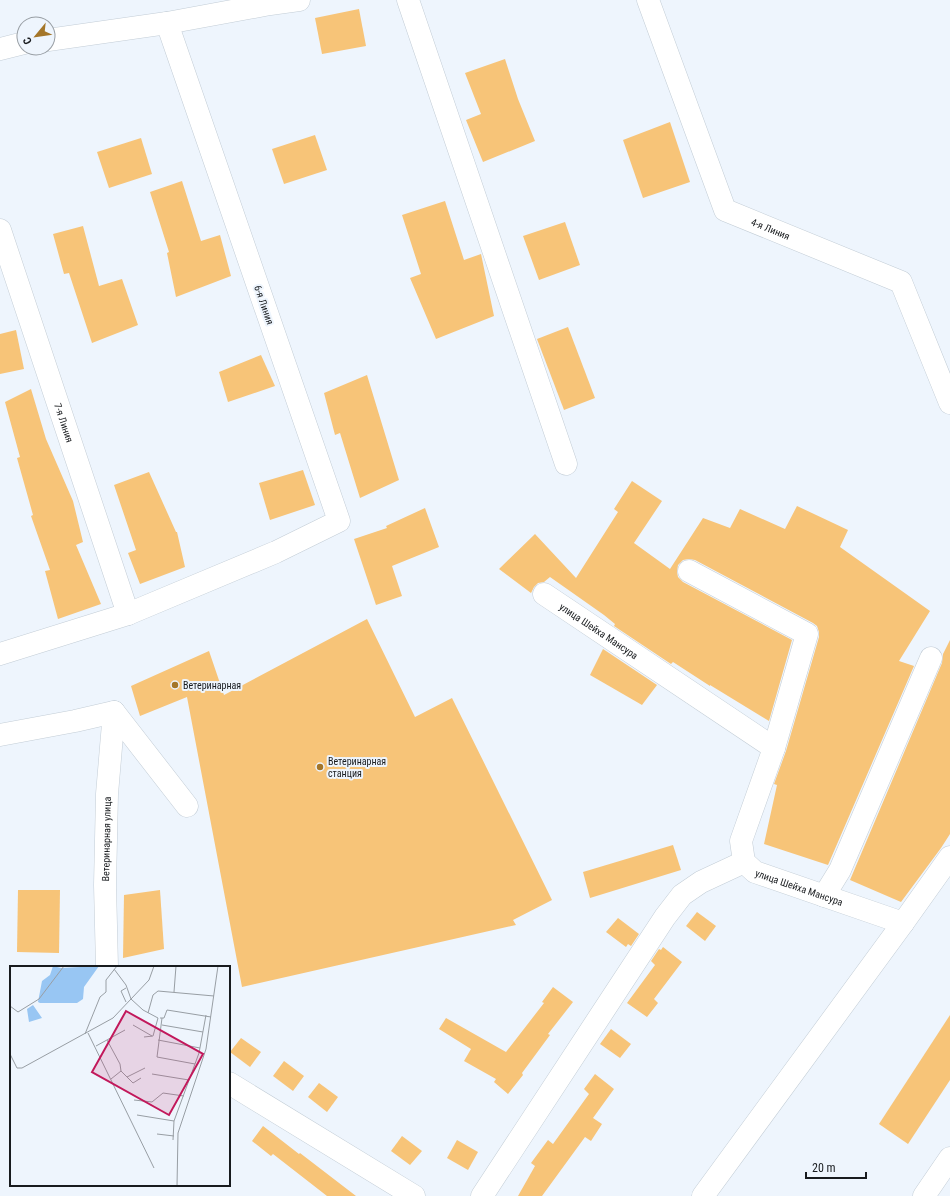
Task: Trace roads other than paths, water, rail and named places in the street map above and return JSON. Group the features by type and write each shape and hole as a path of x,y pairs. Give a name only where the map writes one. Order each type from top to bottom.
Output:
{"street":[{"path":"56,39 167,23 299,0"},
{"path":"408,0 566,464"},
{"name":"4-я Линия","path":"648,0 725,210 901,282 950,404"},
{"name":"6-я Линия","path":"128,614 276,552 339,521 167,23"},
{"path":"0,49 16,45"},
{"name":"7-я Линия","path":"0,230 128,614"},
{"path":"482,1196 665,917 678,900 682,895 701,882 744,862 741,841 774,748 807,634 689,571"},
{"name":"улица Шейха Мансура","path":"544,594 774,748"},
{"path":"0,654 128,614"},
{"path":"824,896 840,870 931,658"},
{"path":"0,735 114,712 187,806"},
{"name":"Ветеринарная улица","path":"107,966 105,885 107,794 114,712"},
{"path":"703,1196 950,857"},
{"name":"улица Шейха Мансура","path":"744,862 755,872 903,923"},
{"path":"230,1084 414,1196"},
{"path":"924,1196 950,1158"}],"place":[{"name":"Ветеринарная","path":"175,685"},
{"name":"Ветеринарная станция","path":"320,767"}]}
